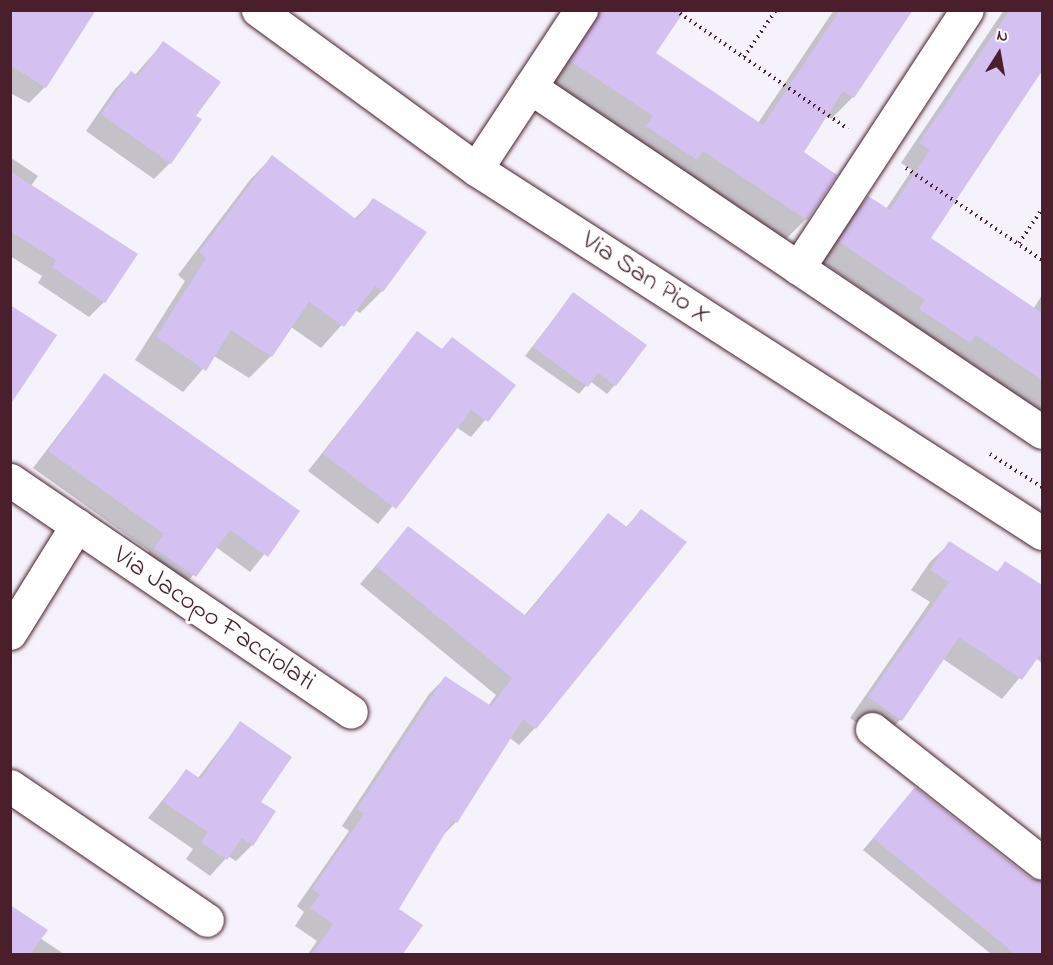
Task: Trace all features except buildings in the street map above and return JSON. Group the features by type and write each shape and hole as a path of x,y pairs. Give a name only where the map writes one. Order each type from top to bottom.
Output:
{"street":[{"path":"476,170 581,10"},
{"path":"798,268 967,10"},
{"name":"Via San Pio X","path":"279,17 476,170 1042,532"},
{"path":"530,87 1042,432"},
{"name":"Via Jacopo Facciolati","path":"10,480 351,712"},
{"path":"10,633 77,525"},
{"path":"872,729 1042,863"},
{"path":"10,786 207,920"}],"path":[{"path":"744,57 776,10"},
{"path":"1019,243 1042,209"}]}
